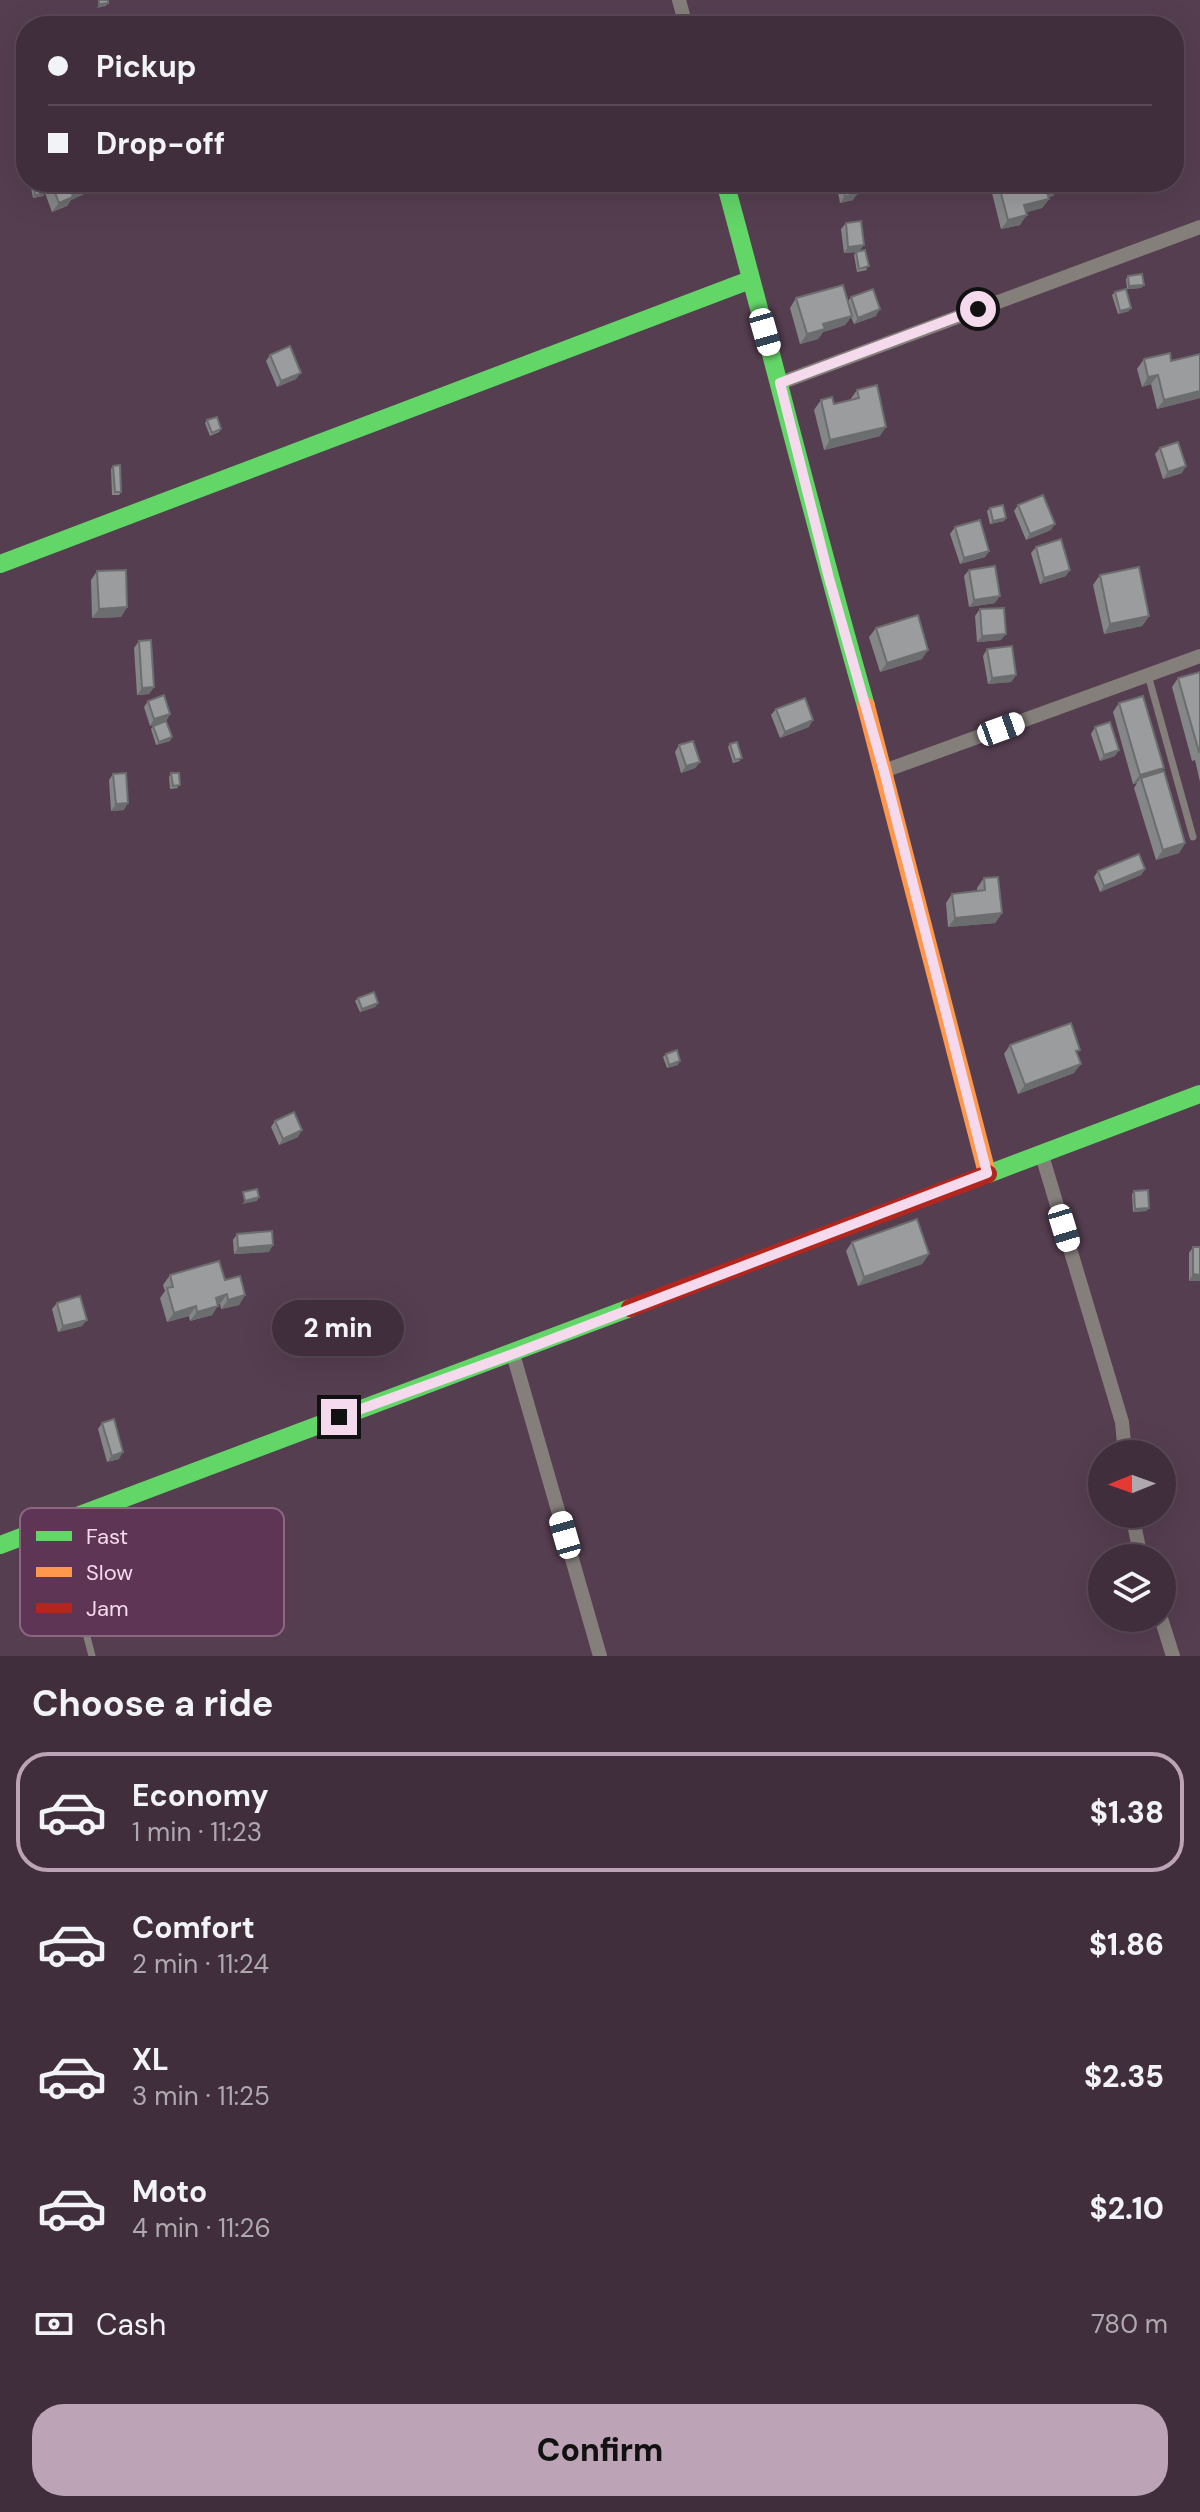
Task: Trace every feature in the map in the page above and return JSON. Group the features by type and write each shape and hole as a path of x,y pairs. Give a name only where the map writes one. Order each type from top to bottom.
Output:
{"street":[{"path":"728,192 829,578 884,771 987,1173"},
{"path":"780,383 1200,227"},
{"path":"1,561 750,280"},
{"path":"884,771 1200,656"},
{"path":"99,1508 1200,1094"},
{"path":"1041,1152 1122,1422 1124,1440"},
{"path":"513,1354 600,1656"},
{"path":"0,1545 20,1538"},
{"path":"1165,1632 1173,1656"}],"lane":[{"path":"1148,675 1193,837"},
{"path":"87,1636 92,1656"}],"building":[{"path":"55,192 74,192 73,197 59,203"},
{"path":"1001,192 1047,192 1049,199 1024,205 1027,215 1008,220"},
{"path":"861,221 864,245 848,247 846,223"},
{"path":"865,250 869,266 859,269 856,252"},
{"path":"1142,274 1144,285 1129,286 1128,276"},
{"path":"843,285 852,316 823,324 825,329 807,334 796,298"},
{"path":"873,289 880,309 858,318 851,297"},
{"path":"1126,289 1131,308 1120,311 1115,292"},
{"path":"290,346 301,373 281,381 270,355"},
{"path":"1170,353 1171,361 1200,354 1200,391 1164,400 1158,375 1148,377 1144,359"},
{"path":"877,385 886,427 830,440 821,400 832,397 834,404 859,398 857,390"},
{"path":"217,417 221,429 212,433 207,420"},
{"path":"1178,442 1186,466 1168,472 1160,448"},
{"path":"120,465 121,492 115,492 113,466"},
{"path":"1043,495 1055,524 1030,534 1018,505"},
{"path":"1003,505 1006,518 993,521 990,508"},
{"path":"980,520 989,551 964,558 955,527"},
{"path":"1061,539 1070,570 1044,578 1036,547"},
{"path":"995,566 1000,596 974,600 969,570"},
{"path":"1139,567 1149,616 1110,624 1100,575"},
{"path":"126,570 127,607 99,609 97,571"},
{"path":"1004,608 1006,634 982,636 980,609"},
{"path":"918,615 928,650 887,663 876,628"},
{"path":"151,640 154,687 142,688 139,641"},
{"path":"1012,646 1016,675 992,678 987,649"},
{"path":"1200,672 1200,752 1199,752 1178,678"},
{"path":"164,695 170,714 154,719 148,701"},
{"path":"1143,696 1164,768 1140,775 1119,703"},
{"path":"805,698 813,720 785,732 776,709"},
{"path":"166,721 172,737 159,742 153,726"},
{"path":"1110,722 1119,750 1104,755 1095,727"},
{"path":"693,741 700,762 686,766 679,745"},
{"path":"737,742 742,758 735,760 730,744"},
{"path":"1164,771 1185,843 1163,850 1141,778"},
{"path":"126,773 128,803 116,804 113,774"},
{"path":"171,773 179,773 180,785 173,786"},
{"path":"1139,854 1145,869 1104,886 1098,871"},
{"path":"998,877 1002,913 955,918 952,894 985,890 984,878"},
{"path":"374,992 378,1003 362,1009 358,998"},
{"path":"1071,1023 1081,1064 1025,1085 1010,1045"},
{"path":"677,1050 680,1061 669,1065 666,1054"},
{"path":"294,1112 302,1130 283,1139 275,1121"},
{"path":"257,1189 259,1197 245,1201 243,1192"},
{"path":"1148,1190 1149,1208 1135,1209 1134,1191"},
{"path":"917,1219 929,1254 864,1277 852,1242"},
{"path":"272,1231 273,1245 238,1248 237,1234"},
{"path":"1193,1247 1200,1247 1200,1275 1193,1274"},
{"path":"219,1261 225,1280 240,1276 245,1295 228,1300 227,1294 216,1298 218,1306 197,1312 196,1306 174,1313 167,1288 173,1287 170,1275"},
{"path":"80,1296 87,1320 63,1326 57,1303"},
{"path":"114,1419 123,1452 112,1456 102,1423"}],"traffic: fast":[{"path":"728,192 866,706"},
{"path":"0,564 750,280"},
{"path":"988,1174 1200,1094"},
{"path":"98,1508 630,1308"},
{"path":"0,1545 20,1537"}],"traffic: slow":[{"path":"866,706 987,1173"}],"traffic: jam":[{"path":"630,1308 988,1174"}],"route":[{"path":"339,1417 987,1173 780,383 978,309"}]}
